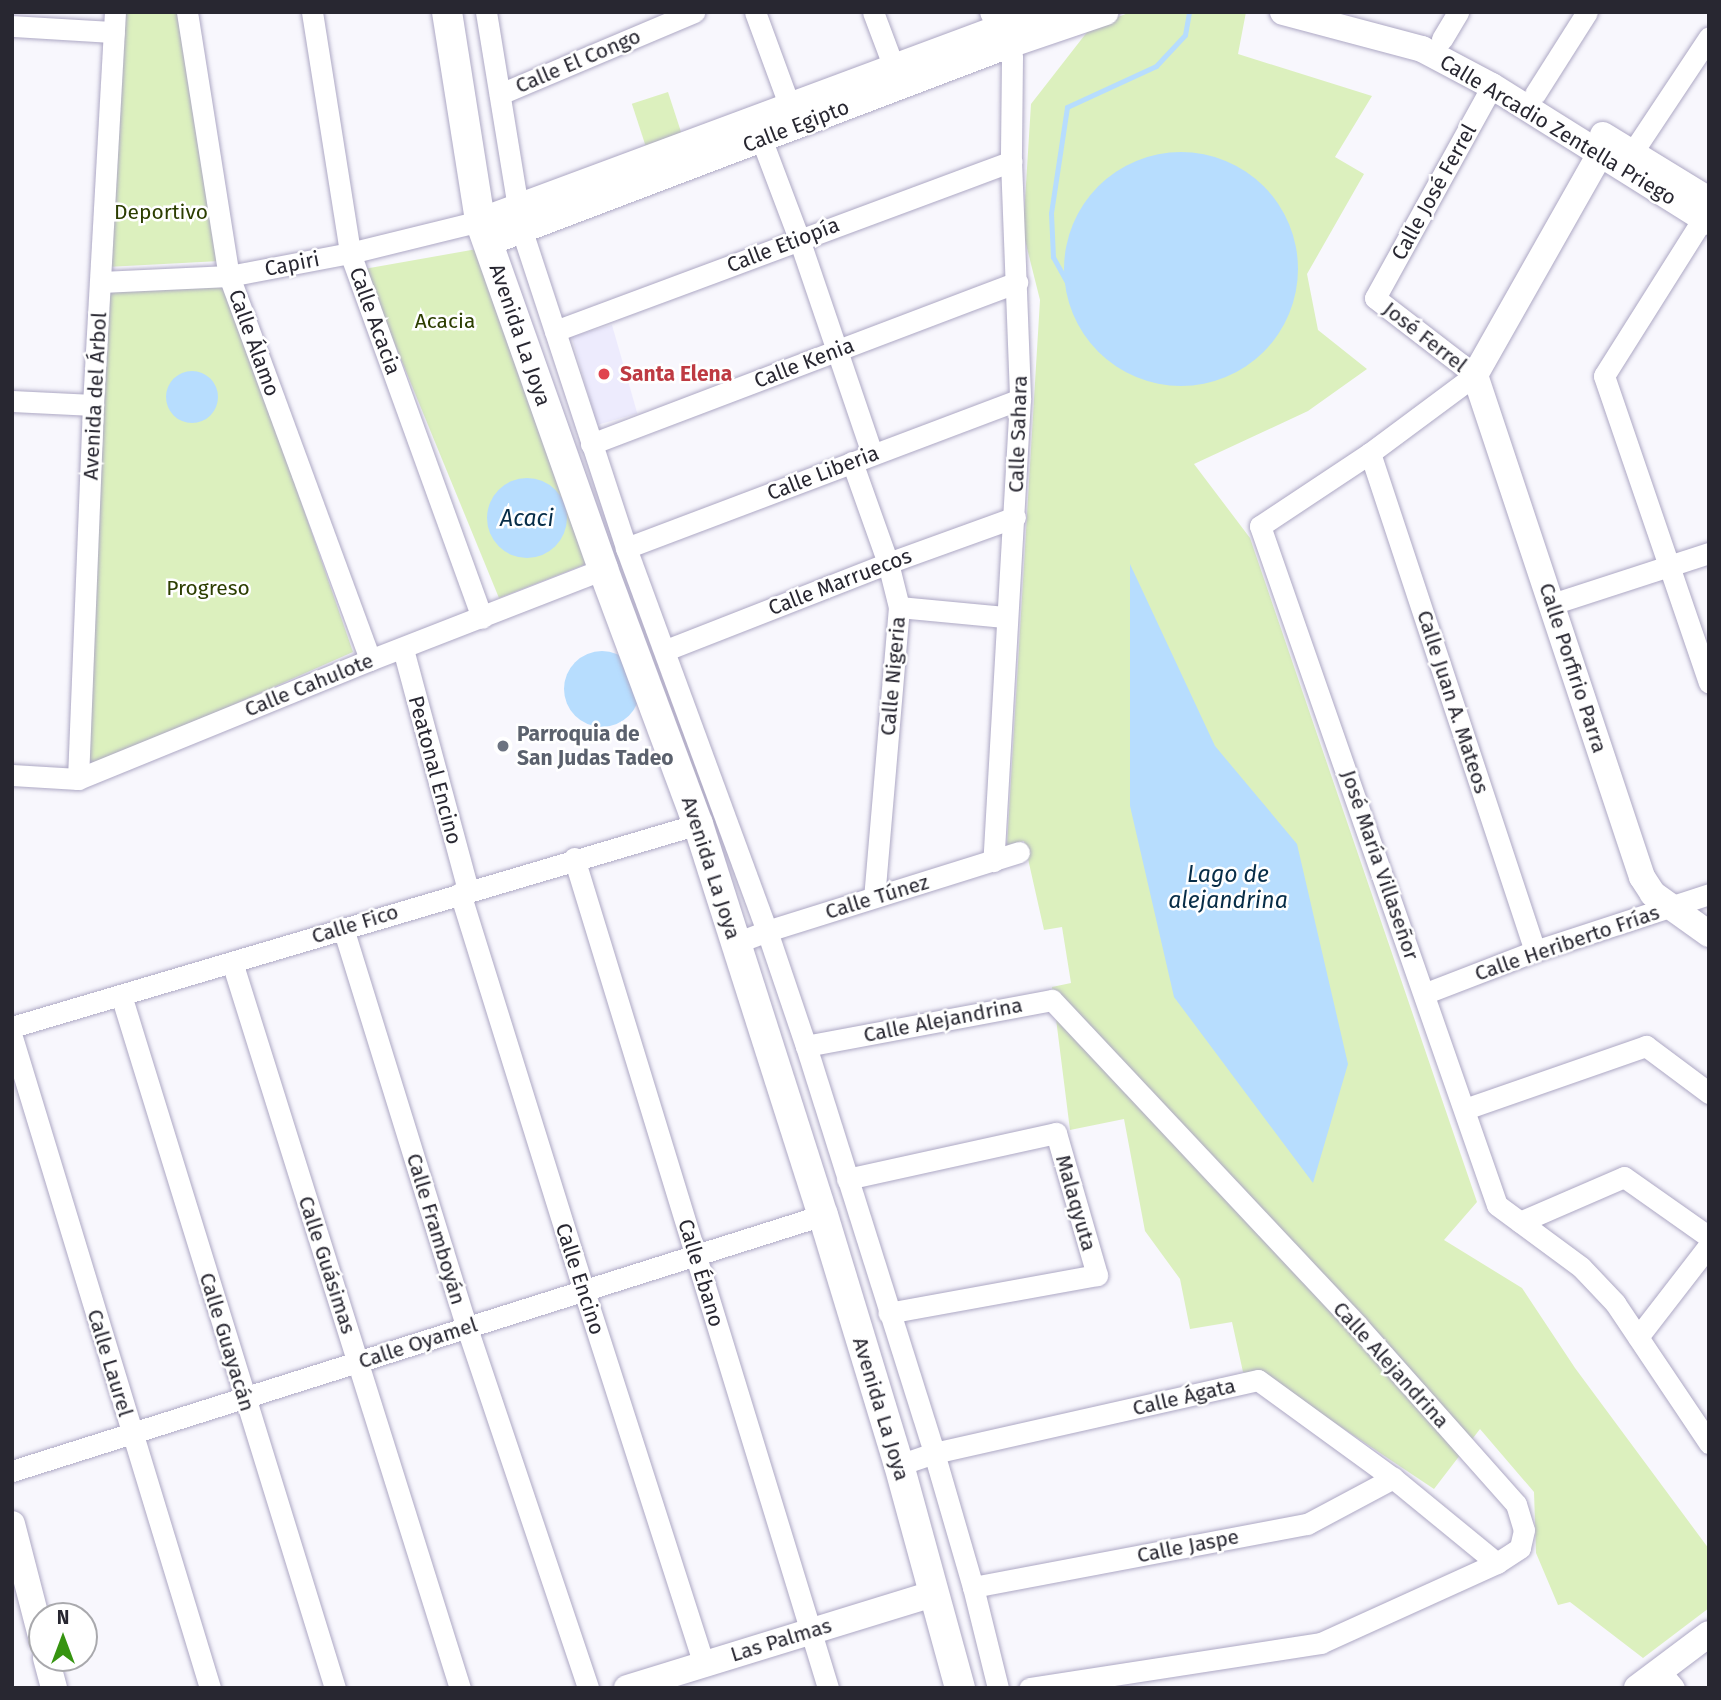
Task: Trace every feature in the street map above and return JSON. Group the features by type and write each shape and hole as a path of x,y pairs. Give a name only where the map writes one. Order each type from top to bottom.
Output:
{"main road":[{"name":"Avenida La Joya","path":"447,12 484,232 603,569 698,824 823,1215 899,1465 960,1688"}],"street":[{"name":"Calle Álamo","path":"187,12 229,276 370,660"},
{"name":"Calle Acacia","path":"312,12 350,253 482,618"},
{"name":"Avenida La Joya","path":"486,12 519,220 626,548 666,650 806,1046 934,1453 973,1587 998,1688"},
{"name":"Calle El Congo","path":"500,94 694,12"},
{"path":"755,12 793,117"},
{"path":"873,12 894,68"},
{"name":"Calle Egipto","path":"793,117 894,68 1051,12"},
{"name":"Calle Egipto","path":"484,232 793,117 998,29 1106,12"},
{"name":"Calle Arcadio Zentella Priego","path":"1283,12 1422,49 1492,86 1600,154 1707,212"},
{"name":"Calle Arcadio Zentella Priego","path":"1348,12 1442,40 1632,153 1707,212"},
{"path":"1442,40 1458,12"},
{"path":"1535,94 1587,12"},
{"path":"12,26 115,22"},
{"name":"Avenida del Árbol","path":"78,779 93,405 115,22"},
{"name":"Calle Sahara","path":"993,861 1005,617 1015,517 1020,400 1011,161 1012,57 998,29"},
{"path":"1632,153 1709,37"},
{"name":"Calle José Ferrel","path":"1375,298 1492,86"},
{"path":"758,130 799,239 872,454"},
{"path":"1370,453 1475,375 1600,154"},
{"name":"Calle Etiopía","path":"555,331 1011,161"},
{"path":"1707,212 1604,376 1709,683"},
{"name":"Capiri","path":"101,282 229,276 484,232"},
{"name":"Calle Kenia","path":"591,444 1017,282"},
{"name":"José Ferrel","path":"1375,298 1475,375"},
{"name":"Calle Porfirio Parra","path":"1475,375 1642,877 1653,894 1709,934"},
{"name":"Calle Liberia","path":"626,548 1020,400"},
{"path":"12,401 93,405"},
{"name":"José María Villaseñor","path":"1370,453 1260,526 1426,993 1497,1205 1520,1222"},
{"name":"Calle Juan A. Mateos","path":"1370,453 1535,951"},
{"name":"Calle Nigeria","path":"852,462 888,563 899,607 874,897"},
{"name":"Calle Marruecos","path":"666,650 888,563 1015,517"},
{"path":"1552,604 1709,553"},
{"name":"Calle Cahulote","path":"12,775 78,779 603,569"},
{"path":"899,607 1005,617"},
{"name":"Peatonal Encino","path":"403,649 464,891"},
{"name":"Calle Fico","path":"12,1027 574,858 698,824"},
{"name":"Calle Túnez","path":"736,943 1019,852"},
{"name":"Calle Ébano","path":"574,858 828,1688"},
{"name":"Calle Encino","path":"464,891 584,1291 704,1664"},
{"name":"Calle Heriberto Frías","path":"1426,993 1535,951 1709,894"},
{"name":"Calle Framboyán","path":"343,928 467,1328 588,1688"},
{"name":"Calle Guásimas","path":"232,962 460,1688"},
{"name":"Calle Guayacán","path":"121,995 335,1688"},
{"name":"Calle Alejandrina","path":"806,1046 1052,1000 1357,1325 1516,1504 1524,1530 1520,1548 1497,1563 1321,1643 1029,1688"},
{"name":"Calle Laurel","path":"12,1037 210,1688"},
{"path":"1465,1109 1646,1046 1709,1093"},
{"name":"Malaqyuta","path":"847,1178 1056,1133 1097,1275 888,1313"},
{"path":"1520,1222 1624,1177 1709,1237"},
{"name":"Calle Oyamel","path":"12,1471 823,1215"},
{"path":"1520,1222 1581,1267 1615,1303 1708,1443"},
{"path":"1638,1337 1709,1245"},
{"name":"Calle Ágata","path":"899,1465 934,1453 1258,1380 1393,1478 1497,1563"},
{"name":"Calle Jaspe","path":"973,1587 1307,1524 1393,1478"},
{"path":"12,1524 18,1565 30,1602"},
{"name":"Las Palmas","path":"627,1688 673,1681 704,1664 935,1592"},
{"path":"1637,1688 1667,1679 1709,1634"}],"shaded area":[{"name":"Santa Elena","path":"612,325 637,413 597,425 572,337"}],"green space":[{"name":"Deportivo","path":"119,12 180,12 220,261 107,267"},
{"path":"1131,12 1246,12 1238,54 1372,96 1335,157 1364,174 1307,274 1318,330 1367,369 1308,411 1194,464 1250,538 1477,1202 1444,1240 1522,1288 1575,1368 1709,1549 1709,1608 1643,1658 1570,1602 1558,1605 1536,1553 1534,1492 1480,1429 1434,1489 1278,1385 1243,1372 1232,1322 1190,1329 1180,1279 1145,1231 1124,1119 1070,1130 1052,987 1071,983 1062,927 1044,930 1024,841 1007,845 1040,300 1023,232 1031,104 1091,27"},
{"path":"668,92 682,134 645,146 632,104"},
{"name":"Acacia","path":"477,249 594,561 499,598 364,269"},
{"name":"Progreso","path":"227,287 353,652 79,773 108,289"}],"water":[{"path":"1181,152 1226,161 1264,186 1289,224 1298,269 1289,314 1264,352 1226,377 1181,386 1136,377 1098,352 1073,314 1064,269 1073,224 1098,186 1136,161"},
{"path":"192,371 211,378 218,397 211,416 192,423 173,416 166,397 173,378"},
{"name":"Acaci","path":"527,478 542,481 555,490 564,503 567,518 564,533 555,546 542,555 527,558 512,555 499,546 490,533 487,518 490,503 499,490 512,481"},
{"name":"Lago de alejandrina","path":"1130,564 1215,746 1297,844 1348,1064 1313,1183 1174,997 1130,806"},
{"path":"595,651 609,651 623,657 634,668 640,689 637,704 629,716 609,727 595,727 581,721 570,710 564,696 564,682 570,668 581,657"}],"waterway":[{"path":"1068,284 1053,257 1051,213 1067,107 1156,66 1185,35 1189,12"}],"place":[{"name":"Santa Elena","path":"604,374"},
{"name":"Parroquia de San Judas Tadeo","path":"503,746"}]}
